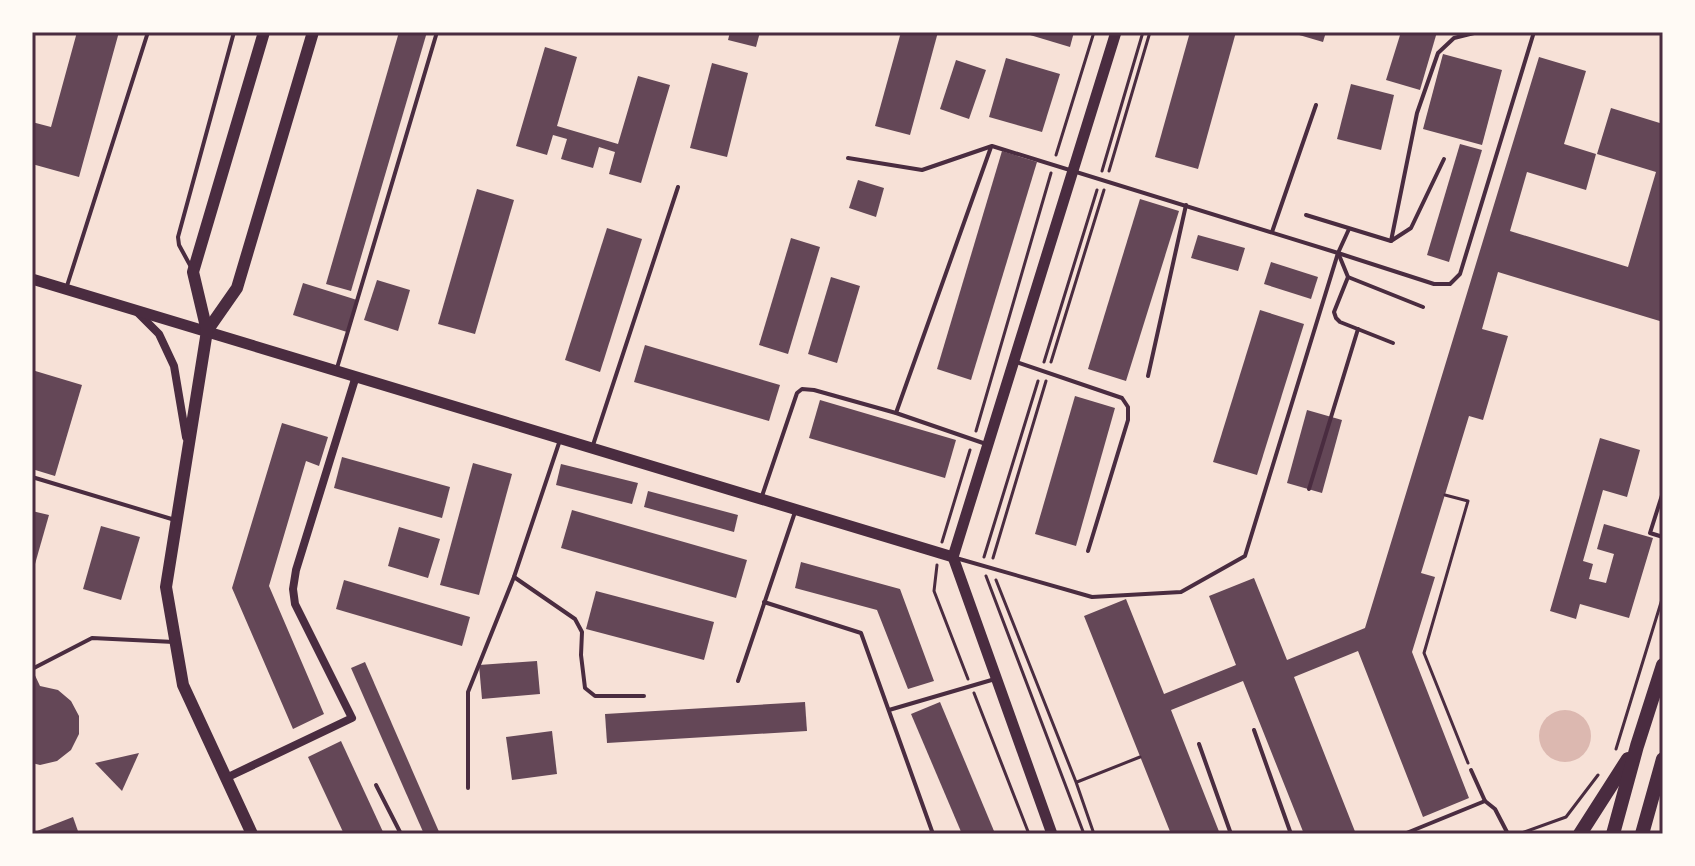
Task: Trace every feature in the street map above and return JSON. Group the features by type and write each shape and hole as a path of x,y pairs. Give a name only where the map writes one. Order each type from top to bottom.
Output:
{"main road":[{"path":"252,834 183,685 166,587 207,331 193,272 264,32"},
{"path":"207,331 237,288 313,32"},
{"path":"1613,834 1663,665"},
{"path":"1580,834 1637,746"},
{"path":"1642,834 1663,759"}],"street":[{"path":"1055,834 953,557 1116,32"},
{"path":"32,279 953,557"},
{"path":"134,309 159,334 174,366 189,449"},
{"path":"226,778 352,718 295,604 293,589 296,570 356,376"}],"lane":[{"path":"66,289 148,32"},
{"path":"193,272 178,237 234,32"},
{"path":"337,370 437,32"},
{"path":"1391,241 1417,113 1438,53 1454,38 1478,32"},
{"path":"848,158 922,170 992,146 1434,284 1450,284 1460,274 1534,32"},
{"path":"1272,232 1316,105"},
{"path":"896,413 992,146"},
{"path":"1306,215 1391,241 1411,228 1444,159"},
{"path":"592,448 678,187"},
{"path":"1148,376 1186,205"},
{"path":"953,557 1092,597 1181,592 1245,556 1338,253 1349,229"},
{"path":"1338,253 1348,277 1334,312 1336,318 1393,343"},
{"path":"1348,277 1423,307"},
{"path":"1309,489 1358,329"},
{"path":"1014,362 1122,398 1128,407 1128,420 1088,551"},
{"path":"761,499 797,393 802,389 896,413 988,445"},
{"path":"468,788 468,692 514,577 561,438"},
{"path":"32,477 177,521"},
{"path":"1663,492 1650,533 1663,537"},
{"path":"738,681 796,509"},
{"path":"514,577 575,619 582,632 585,688 595,696 644,696"},
{"path":"764,602 861,633 933,834"},
{"path":"32,669 92,638 176,642"},
{"path":"889,710 997,678"},
{"path":"1254,730 1291,834"},
{"path":"1199,744 1231,834"},
{"path":"1471,770 1485,801 1495,809 1508,834"},
{"path":"376,785 401,834"},
{"path":"1404,834 1485,801"}],"path":[{"path":"945,530 1094,32"},
{"path":"1084,834 982,564 1143,32"},
{"path":"1094,834 991,567 1150,32"},
{"path":"1445,495 1468,501 1424,653 1471,770"},
{"path":"934,591 1029,834"},
{"path":"1614,755 1663,596"},
{"path":"1076,782 1140,757"},
{"path":"1519,834 1566,817 1604,767"}],"shaded area":[{"path":"1565,710 1583,718 1591,736 1583,754 1565,762 1547,754 1539,736 1547,718"}],"building":[{"path":"77,32 119,32 79,177 32,164 32,122 51,127"},
{"path":"399,32 427,32 351,291 326,284"},
{"path":"730,32 760,32 756,47 728,40"},
{"path":"901,32 938,32 910,135 875,126"},
{"path":"1020,32 1074,32 1070,47"},
{"path":"1190,32 1236,32 1198,169 1155,157"},
{"path":"1289,32 1326,32 1323,42"},
{"path":"1401,32 1437,32 1420,90 1386,80"},
{"path":"545,47 577,57 557,126 618,144 638,76 670,85 641,183 609,174 615,152 599,147 593,168 561,159 567,139 553,135 547,155 516,146"},
{"path":"1443,54 1502,70 1482,145 1423,129"},
{"path":"1539,57 1586,71 1564,144 1596,154 1586,190 1527,172 1510,231 1628,267 1656,172 1597,154 1611,108 1663,124 1663,322 1498,272 1482,329 1508,336 1483,420 1469,416 1421,573 1435,577 1412,652 1469,798 1423,817 1358,651 1294,677 1356,834 1304,834 1243,681 1171,710 1220,834 1171,834 1084,616 1126,599 1164,694 1236,665 1209,596 1254,578 1287,660 1365,628"},
{"path":"1006,58 1060,74 1042,132 989,117"},
{"path":"956,60 986,70 969,119 940,109"},
{"path":"712,63 748,73 727,157 690,148"},
{"path":"1351,84 1394,95 1381,150 1337,139"},
{"path":"1460,144 1482,150 1449,262 1427,255"},
{"path":"1002,151 1037,162 971,380 937,369"},
{"path":"858,180 884,188 876,217 849,208"},
{"path":"477,189 514,200 475,334 438,324"},
{"path":"1140,199 1179,211 1126,381 1088,369"},
{"path":"607,228 642,239 600,372 565,360"},
{"path":"1198,235 1245,248 1238,271 1191,258"},
{"path":"791,238 820,247 788,354 759,345"},
{"path":"1271,262 1318,277 1311,299 1264,284"},
{"path":"831,277 860,286 837,363 808,354"},
{"path":"377,280 410,290 398,331 364,320"},
{"path":"303,283 357,300 347,332 293,315"},
{"path":"1260,310 1304,324 1257,475 1213,462"},
{"path":"645,345 780,385 769,421 634,382"},
{"path":"32,370 82,385 55,476 32,469"},
{"path":"1075,396 1115,408 1076,546 1035,534"},
{"path":"820,400 956,440 945,478 809,438"},
{"path":"1307,410 1342,420 1322,493 1287,483"},
{"path":"282,423 328,437 319,466 306,461 269,586 324,714 293,729 232,588"},
{"path":"1600,438 1640,450 1627,497 1603,490 1583,561 1593,564 1589,579 1606,583 1614,554 1597,549 1604,524 1653,538 1629,618 1580,604 1576,619 1550,611"},
{"path":"342,457 450,487 442,518 334,488"},
{"path":"473,463 512,474 479,595 440,585"},
{"path":"561,464 638,483 632,504 556,485"},
{"path":"648,491 738,515 734,532 644,507"},
{"path":"572,510 747,560 736,598 561,548"},
{"path":"32,511 49,515 33,571 32,570"},
{"path":"101,526 140,537 121,600 83,589"},
{"path":"399,527 440,539 428,578 388,566"},
{"path":"801,562 900,589 934,681 908,689 877,610 795,588"},
{"path":"344,580 470,617 462,646 336,609"},
{"path":"596,591 714,622 704,660 586,629"},
{"path":"537,661 540,694 482,699 479,665"},
{"path":"365,662 440,834 424,834 351,668"},
{"path":"32,669 40,686 58,690 71,701 79,716 79,734 71,750 57,761 40,765 32,763"},
{"path":"805,702 807,731 607,743 605,714"},
{"path":"940,702 994,831 988,834 962,834 911,714"},
{"path":"552,731 557,774 512,780 506,737"},
{"path":"341,741 384,834 344,834 308,757"},
{"path":"139,753 122,791 95,763"},
{"path":"73,817 79,834 32,834 32,833"}]}
